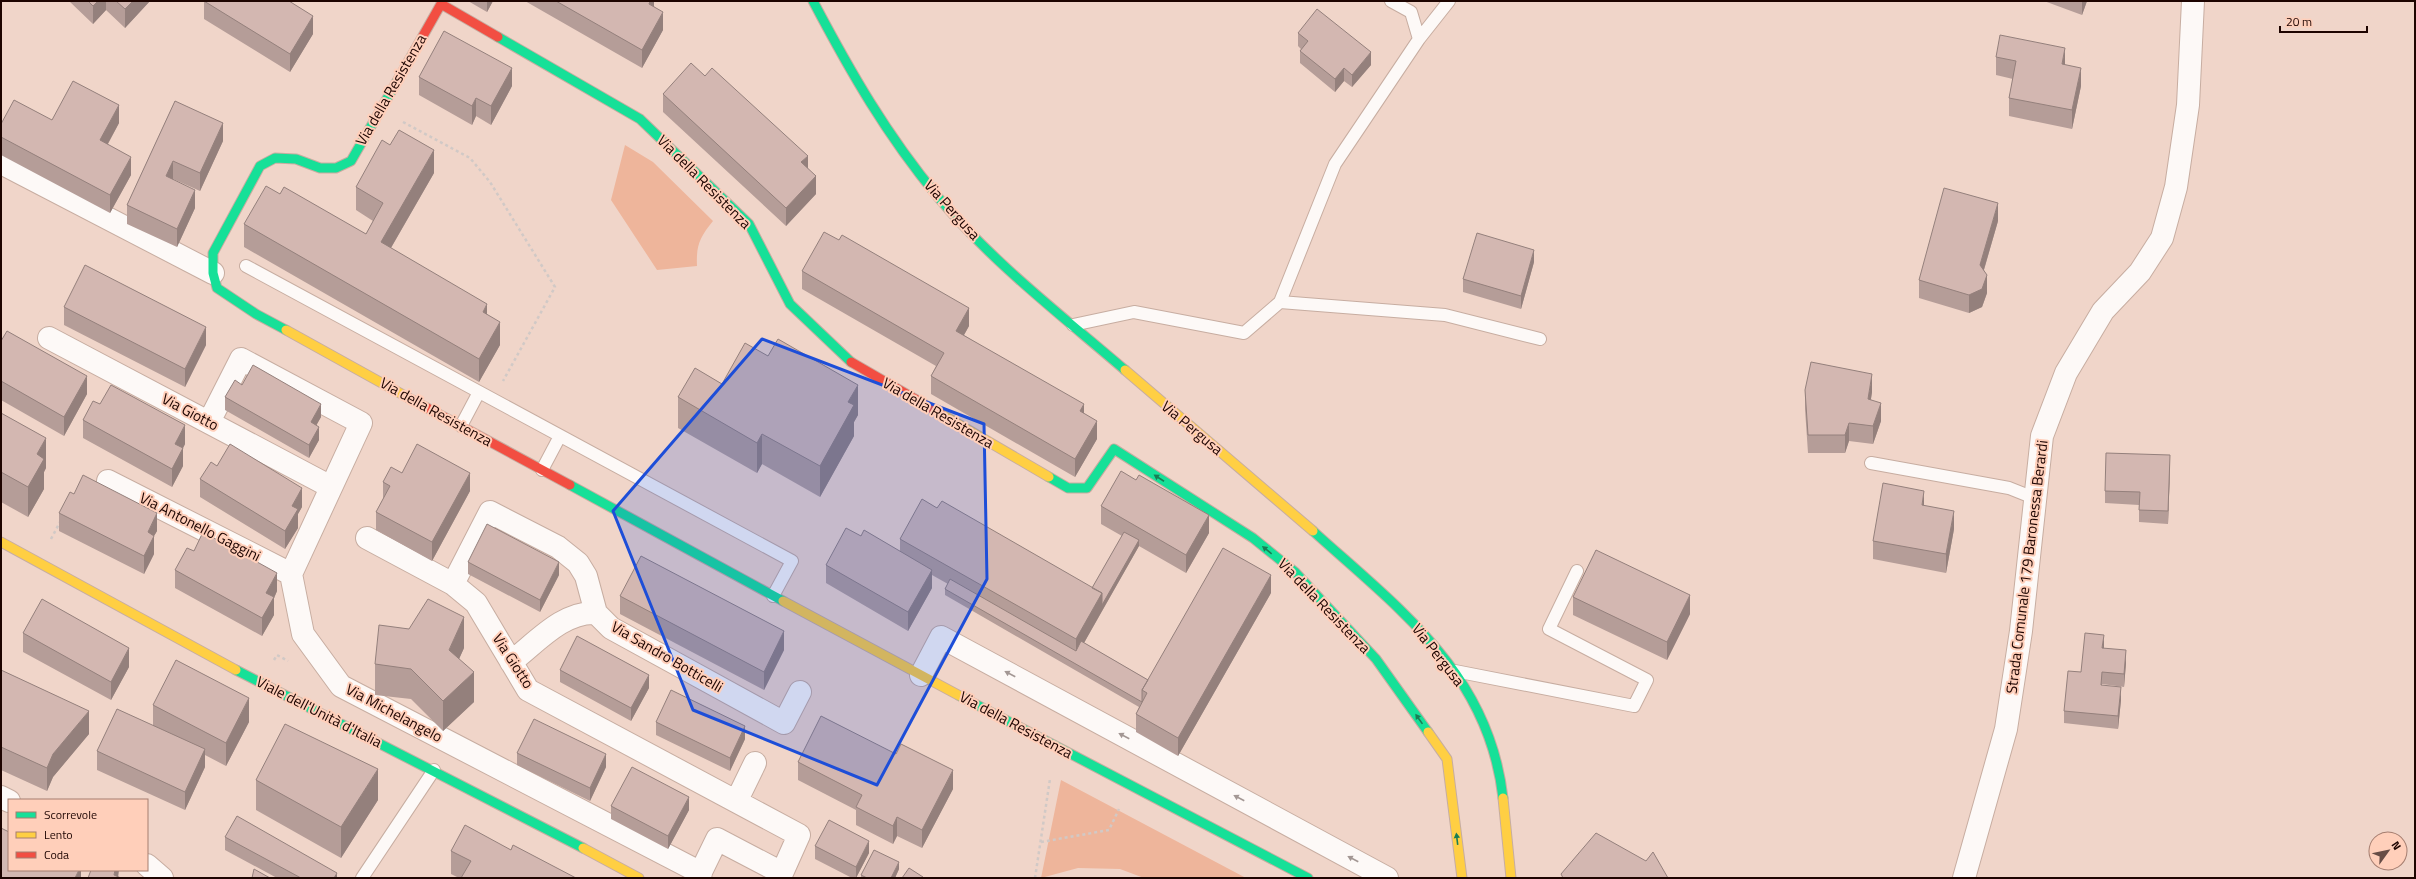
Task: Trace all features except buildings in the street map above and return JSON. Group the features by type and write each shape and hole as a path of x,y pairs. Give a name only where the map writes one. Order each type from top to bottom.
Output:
{"street":[{"name":"Via Pergusa","path":"813,1 858,85 893,139 939,198 989,252 1305,523 1424,632 1455,671 1476,707 1494,752 1500,774 1511,878"},
{"name":"Strada Comunale 179 Baronessa Berardi","path":"1964,878 2006,729 2021,631 2034,498 2042,436 2066,373 2103,311 2140,272 2162,238 2176,187 2188,105 2193,1"},
{"name":"Via della Resistenza","path":"1308,878 773,596 256,314 217,288 213,273 213,253 260,166 275,158 296,159 320,168 336,168 351,161 441,4 640,119 749,224 790,304 849,360 1068,488 1087,488 1114,449 1253,538 1295,572 1376,659 1447,759 1462,878"},
{"path":"1,163 213,273"},
{"name":"Via Giotto","path":"49,338 331,487"},
{"path":"209,422 241,359 361,423 291,574"},
{"name":"Via Antonello Gaggini","path":"108,481 291,574"},
{"name":"Via Sandro Botticelli","path":"453,584 490,512 558,547 578,563 586,576 596,613 611,628 784,723 800,692"},
{"name":"Via Giotto","path":"367,538 453,584 476,603 528,690 799,834 787,876"},
{"name":"Viale dell'Unità d'Italia","path":"1,542 264,685 434,770 639,878"},
{"name":"Via Michelangelo","path":"291,574 303,634 341,686 700,876"},
{"path":"511,662 564,620 582,612 596,613"},
{"path":"921,675 941,637 1388,878"},
{"path":"737,800 755,763"},
{"path":"700,876 717,839 787,876"},
{"path":"148,866 162,878"}],"lane":[{"path":"1390,1 1411,12 1419,39"},
{"path":"1073,325 1134,312 1244,333 1280,302 1335,164 1419,39 1449,1"},
{"path":"246,266 792,562 773,596"},
{"path":"1280,302 1445,315 1540,339"},
{"path":"461,426 479,392"},
{"path":"542,470 560,436"},
{"path":"1871,463 2009,488 2034,498"},
{"path":"1455,671 1634,706 1647,680 1549,629 1577,571"},
{"path":"362,878 434,770"}],"path":[{"path":"406,124 470,158 490,182 555,287 493,399"},
{"path":"47,546 62,519"},
{"path":"272,664 277,655 290,662"},
{"path":"1035,878 1050,779"},
{"path":"1041,842 1109,830 1119,810"}],"highlighted area":[{"path":"762,339 984,424 987,579 877,785 693,710 613,511"}],"shaded area":[{"path":"625,145 653,162 713,221 702,237 698,247 697,266 657,270 611,200"},
{"path":"1061,780 1246,878 1144,878 1120,869 1078,868 1041,878"}],"traffic: fast":[{"path":"813,1 870,102 902,150 938,197 959,221 1004,266 1125,370"},
{"path":"498,37 640,119 749,224 790,304 851,362"},
{"path":"286,330 256,314 217,288 213,273 213,253 260,166 275,158 296,159 320,168 336,168 351,161 415,50"},
{"path":"1049,477 1068,488 1087,488 1114,449 1253,538 1295,572 1376,659 1428,732"},
{"path":"570,485 783,601"},
{"path":"1313,531 1407,617 1435,647 1459,679 1480,715 1494,754 1503,798"},
{"path":"236,670 583,848"},
{"path":"960,696 1308,878"}],"traffic: slow":[{"path":"286,330 407,397"},
{"path":"1125,370 1313,531"},
{"path":"941,414 1049,477"},
{"path":"1,542 236,670"},
{"path":"783,601 960,696"},
{"path":"1428,732 1447,759 1462,878"},
{"path":"1503,798 1511,878"},
{"path":"583,848 639,878"}],"traffic: jam":[{"path":"415,50 441,4 498,37"},
{"path":"851,362 941,414"},
{"path":"407,397 570,485"}]}
